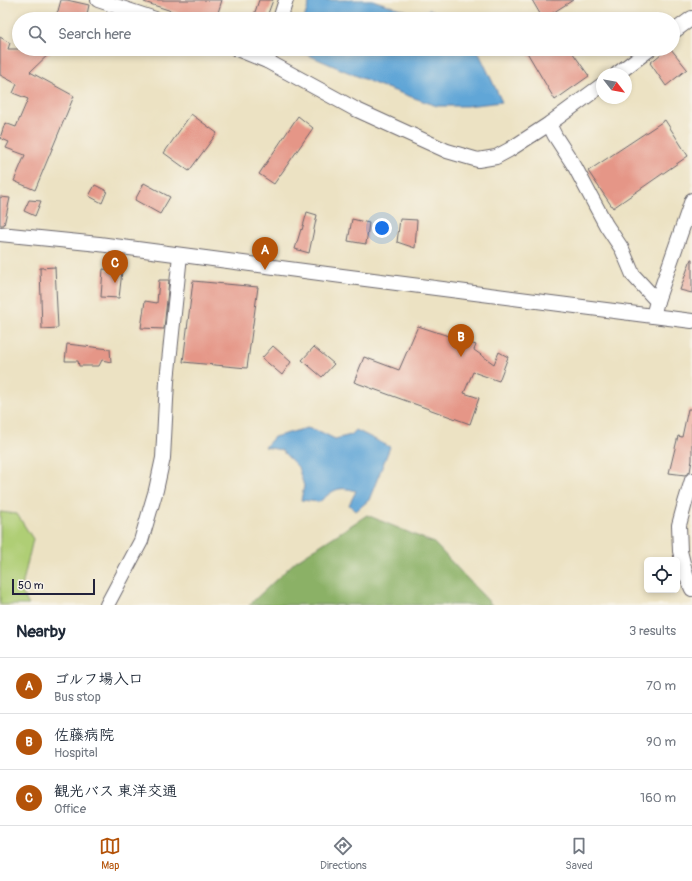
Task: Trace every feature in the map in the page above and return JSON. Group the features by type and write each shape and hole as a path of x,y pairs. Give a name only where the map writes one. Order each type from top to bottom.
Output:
{"street":[{"path":"98,0 134,12"},
{"path":"282,12 286,0"},
{"path":"680,27 692,18"},
{"path":"271,56 355,109 447,150 478,160 496,157 508,150 549,124 596,89"},
{"path":"625,68 641,56"},
{"path":"549,124 606,225 622,249 633,275 656,301"},
{"path":"654,316 656,301 692,200"},
{"path":"0,234 99,244 692,321"},
{"path":"107,605 141,541 156,490 163,458 167,381 180,255"},
{"path":"692,480 679,525 680,551 686,575 692,588"}],"green space":[{"path":"0,512 17,514 33,539 21,591 29,605 0,605"},
{"path":"367,515 434,543 492,605 249,605 296,561"}],"water":[{"path":"310,0 372,0 410,12 306,12"},
{"path":"429,9 436,12 426,12"},
{"path":"310,56 480,56 502,102 466,106 437,106 378,85"},
{"path":"307,428 321,432 335,439 351,435 356,430 390,447 369,500 356,511 349,505 356,491 350,489 336,490 319,502 301,500 304,486 298,467 281,450 265,447 274,437"}],"building":[{"path":"61,0 89,5 88,12 57,12"},
{"path":"144,0 222,0 218,12 175,12 144,2"},
{"path":"259,0 273,0 269,12 255,12"},
{"path":"532,0 573,0 554,12 539,12"},
{"path":"0,37 10,43 8,49 12,49 12,56 47,56 30,72 74,96 35,190 14,181 25,155 6,148 9,142 0,138 5,123 16,127 28,99 13,93 17,84 0,75"},
{"path":"529,56 575,56 589,76 555,100"},
{"path":"658,56 677,56 687,69 666,86 650,63"},
{"path":"191,114 217,133 189,171 164,153"},
{"path":"298,116 313,128 274,184 259,174"},
{"path":"665,120 688,156 613,208 588,171"},
{"path":"144,183 170,197 160,214 135,200"},
{"path":"95,185 107,191 102,203 89,196"},
{"path":"0,197 10,198 4,225 0,225"},
{"path":"29,200 41,201 35,216 24,211"},
{"path":"307,212 317,215 309,253 295,249"},
{"path":"352,219 369,223 366,244 348,241"},
{"path":"400,219 417,220 415,248 397,242"},
{"path":"692,259 692,293 680,290"},
{"path":"55,267 58,328 42,329 40,268"},
{"path":"103,269 122,271 119,298 101,297"},
{"path":"159,280 169,280 164,329 141,328 145,301 157,303"},
{"path":"193,281 258,287 247,368 183,362"},
{"path":"418,326 476,345 474,350 494,364 499,352 508,357 499,381 473,372 464,393 479,398 470,424 354,382 364,357 399,370"},
{"path":"67,344 110,349 111,362 102,360 99,366 79,366 78,361 65,361"},
{"path":"273,346 291,362 282,375 262,358"},
{"path":"314,347 334,364 322,377 302,360"},
{"path":"688,409 692,409 692,460 690,472 685,475 669,473 678,436 682,437"}],"place":[{"name":"ゴルフ場入口","path":"265,270"},
{"name":"観光バス 東洋交通","path":"115,283"},
{"name":"佐藤病院","path":"461,357"}]}
